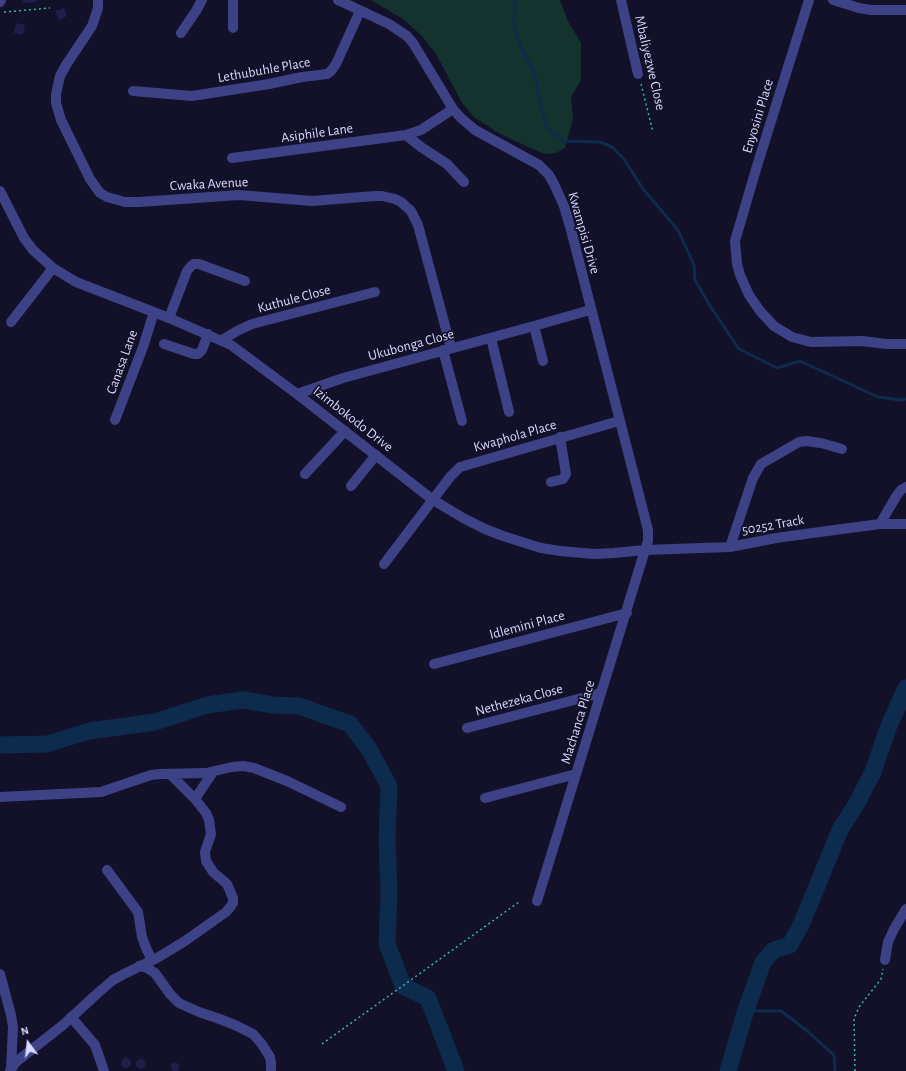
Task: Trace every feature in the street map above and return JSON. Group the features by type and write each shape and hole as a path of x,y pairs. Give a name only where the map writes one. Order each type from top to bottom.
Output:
{"street":[{"name":"Cwaka Avenue","path":"98,0 98,8 92,26 60,76 56,94 56,103 61,120 90,179 100,193 107,197 124,202 239,195 312,201 375,196 390,198 407,207 411,211 418,225 462,421"},
{"path":"181,33 202,0"},
{"path":"233,0 234,28"},
{"name":"Kwampisi Drive","path":"338,0 395,28 407,36 461,118 475,130 532,161 549,174 565,212 648,530 648,541 645,550"},
{"name":"Mbaliyezwe Close","path":"621,0 638,74"},
{"name":"Enyosini Place","path":"809,0 757,166 736,241 738,269 749,295 760,311 781,332 792,337 811,342 862,341 886,344 906,344"},
{"path":"833,0 865,9 906,10"},
{"name":"Lethubuhle Place","path":"133,90 192,96 328,74 336,64 360,10"},
{"name":"Asiphile Lane","path":"232,158 406,135 421,130 454,109"},
{"path":"406,135 447,164 464,182"},
{"name":"Izimbokodo Drive","path":"0,191 24,238 53,268 76,282 222,340 246,355 433,500 486,529 541,548 594,554 645,550"},
{"path":"169,318 187,272 194,264 199,264 245,281"},
{"path":"11,322 53,268"},
{"name":"Kuthule Close","path":"222,340 252,324 375,292"},
{"name":"Ukubonga Close","path":"297,394 343,378 590,310"},
{"name":"Canasa Lane","path":"115,420 143,347 154,312"},
{"path":"534,326 543,361"},
{"path":"164,344 198,354 202,350 208,334"},
{"path":"491,338 509,412"},
{"name":"Kwaphola Place","path":"384,564 450,477 460,467 619,421"},
{"path":"304,474 345,431"},
{"path":"551,482 563,479 566,474 560,437"},
{"path":"730,548 753,478 761,464 799,442 806,441 821,443 842,449"},
{"path":"351,486 376,455"},
{"path":"880,524 897,495 906,487"},
{"name":"50252 Track","path":"645,550 730,548 798,535 880,524 906,524"},
{"name":"Machanca Place","path":"536,901 627,613 645,550"},
{"name":"Idlemini Place","path":"434,664 627,613"},
{"name":"Nethezeka Close","path":"467,728 601,693"},
{"path":"0,797 101,792 151,775 212,772 243,766 254,768 287,781 341,807"},
{"path":"195,799 212,772"},
{"path":"485,798 576,774"},
{"path":"11,1070 16,1062 113,980 185,941 226,912 233,902 231,892 227,884 213,872 206,861 205,852 211,834 211,827 206,813 195,799 171,775"},
{"path":"107,870 138,912 142,937 152,960"},
{"path":"885,960 888,942 894,928 906,909"},
{"path":"139,966 146,968 155,974 179,1003 235,1025 252,1034 261,1043 270,1057 271,1071"},
{"path":"0,974 13,1027 11,1070"},
{"path":"71,1017 96,1046 104,1071"}],"path":[{"path":"0,12 50,8"},
{"name":"Mbaliyezwe Close","path":"638,74 653,132"},
{"path":"322,1044 519,902"},
{"path":"855,1071 854,1019 859,1007 882,979 885,960"}],"green space":[{"path":"371,0 560,0 568,21 581,43 581,80 571,97 573,119 565,148 556,153 544,154 500,134 474,117 462,103 436,54 420,34 403,19"}],"building":[{"path":"23,0 37,0 37,2 23,3"},
{"path":"64,8 67,16 59,20 55,11"},
{"path":"16,23 25,25 23,35 14,33"},
{"path":"126,1058 131,1063 126,1068 121,1063"},
{"path":"141,1059 146,1064 141,1069 136,1064"},
{"path":"175,1062 180,1067 175,1072 170,1067"}],"waterway":[{"path":"515,0 514,26 522,50 535,74 542,111 547,127 564,141 600,142 612,147 624,159 643,189 678,230 694,265 695,280 712,309 739,349 777,368 800,361 878,397 901,400 906,399"},
{"path":"728,1071 745,1013 763,962 774,950 790,945 801,925 840,830 857,803 873,772 888,728 906,688"},
{"path":"0,745 47,744 89,731 155,722 207,705 243,700 273,705 299,706 350,724 369,749 389,786 387,839 389,892 387,944 403,986 428,998 456,1071"},
{"path":"746,1011 781,1011 806,1030 834,1055 835,1071"}]}
